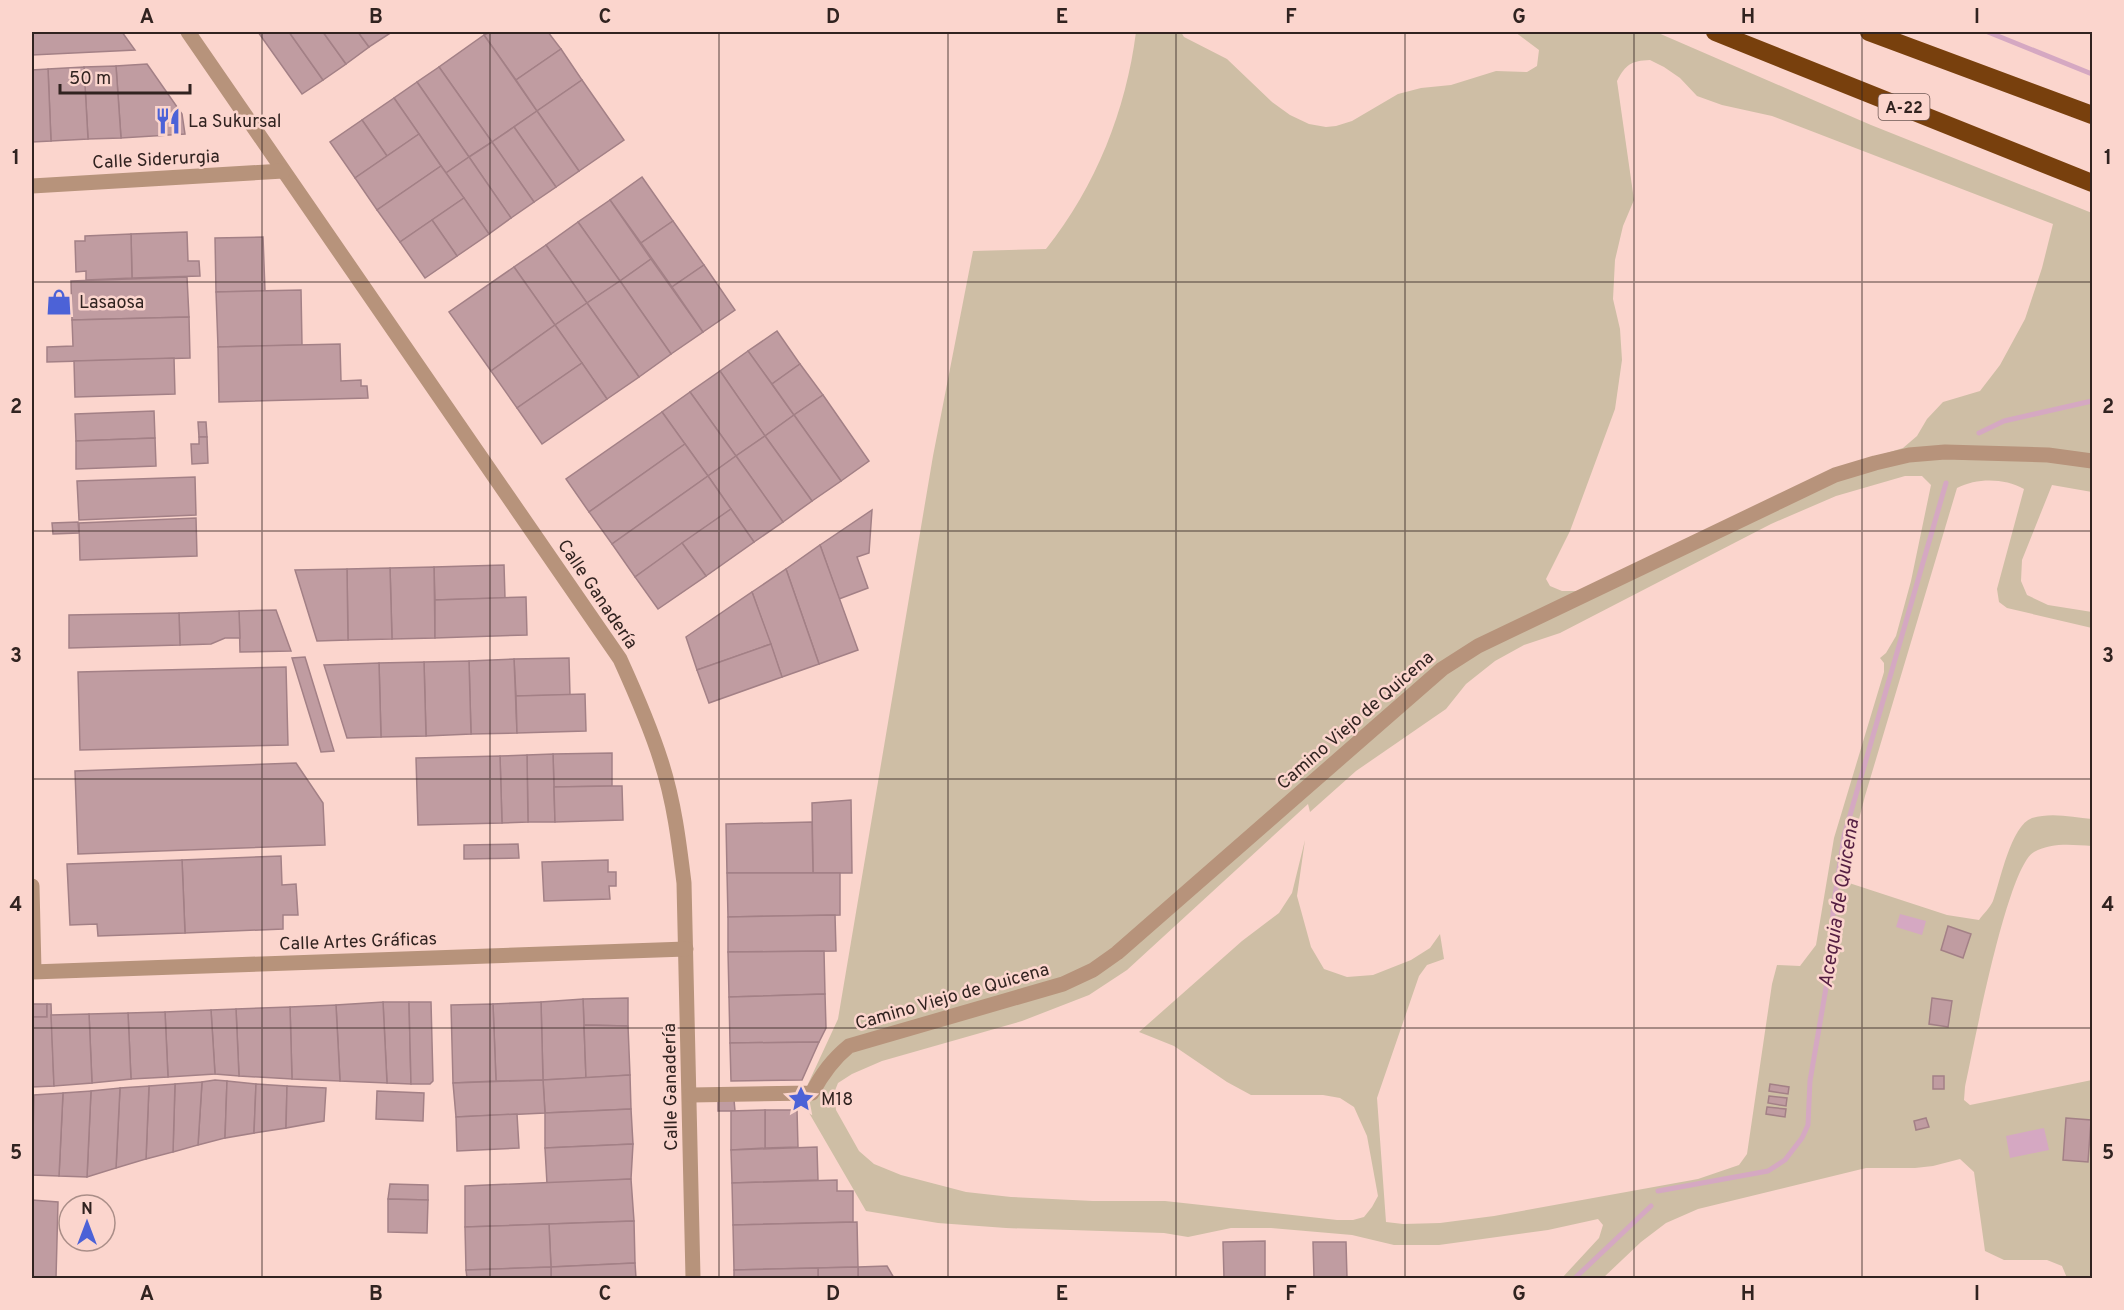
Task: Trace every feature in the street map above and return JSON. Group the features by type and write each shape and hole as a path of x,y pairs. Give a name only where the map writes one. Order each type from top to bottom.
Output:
{"highway":[{"name":"A-22","path":"1715,32 2092,183"},
{"path":"1869,32 2092,115"}],"street":[{"name":"Calle Ganadería","path":"188,32 620,659 640,701 662,762 676,822 684,884 691,1095 693,1278"},
{"name":"Calle Siderurgia","path":"32,186 283,171"},
{"name":"Camino Viejo de Quicena","path":"691,1095 812,1093 824,1071 849,1046 1063,984 1093,970 1117,953 1442,669 1478,646 1835,475 1898,458 1945,452 2049,455 2092,461"},
{"path":"32,886 33,972"},
{"name":"Calle Artes Gráficas","path":"33,972 686,949"}],"shaded area":[{"path":"1136,32 1181,32 1184,37 1227,59 1272,102 1290,115 1309,124 1326,127 1352,121 1398,94 1421,88 1451,85 1496,71 1527,72 1537,66 1539,50 1515,32 1656,32 1871,125 2092,213 2092,492 2052,485 2022,560 2021,581 2027,595 2048,605 2092,612 2092,628 2007,608 1999,602 1997,589 2024,489 1999,481 1973,482 1957,488 1865,796 1843,881 1947,915 1979,920 1993,901 2012,842 2025,823 2032,818 2047,815 2092,819 2092,846 2048,847 2034,852 2024,865 2002,923 1992,961 1964,1100 1970,1105 2092,1080 2092,1278 2067,1278 2062,1266 2047,1260 2004,1260 1985,1251 1974,1172 1960,1159 1915,1168 1866,1168 1698,1209 1666,1223 1641,1242 1603,1278 1562,1278 1599,1238 1603,1225 1598,1219 1548,1230 1439,1245 1394,1245 1352,1235 1271,1228 1231,1228 1188,1237 1164,1233 1006,1228 938,1223 866,1211 801,1099 838,1019 933,456 973,251 1046,249 1064,225 1094,173 1116,118","holes":["1650,60 1680,78 1697,96 1722,105 1772,116 2053,224 2042,268 2025,319 2000,365 1980,391 1943,402 1927,419 1917,436 1903,448 1857,462 1580,591 1562,591 1550,586 1546,579 1570,531 1615,409 1622,360 1620,329 1613,299 1615,260 1623,226 1634,200 1617,81 1630,64","1905,476 1922,476 1931,485 1911,581 1896,636 1886,653 1880,658 1884,663 1884,672 1834,838 1816,945 1800,966 1777,965 1772,984 1747,1154 1739,1165 1698,1179 1494,1216 1440,1223 1386,1222 1377,1098 1419,976 1427,965 1444,959 1440,934 1430,948 1411,960 1373,975 1347,977 1324,969 1311,947 1297,896 1305,840 1292,893 1279,913 1242,941 1139,1032 1174,1046 1227,1082 1251,1095 1323,1095 1340,1098 1354,1107 1367,1136 1378,1196 1364,1217 1337,1220 1165,1201 1093,1201 1011,1197 966,1192 901,1175 874,1164 859,1151 836,1110 834,1093 838,1083 882,1061 1022,1021 1089,995 1127,970 1308,804 1310,812 1356,771 1446,709 1466,684 1495,661 1524,645 1560,633 1771,524 1836,496"]},
{"path":"1900,914 1926,921 1922,935 1896,927"},
{"path":"2044,1128 2049,1150 2010,1158 2006,1136"}],"building":[{"path":"32,32 122,32 135,50 32,55"},
{"path":"258,32 289,32 323,80 302,94"},
{"path":"289,32 323,32 346,64 323,80"},
{"path":"323,32 358,32 369,47 346,64"},
{"path":"358,32 392,32 369,47"},
{"path":"490,32 548,32 561,49 516,80 484,35"},
{"path":"484,35 537,111 492,142 439,67"},
{"path":"561,49 582,80 537,111 516,80"},
{"path":"147,64 182,114 185,134 121,138 116,66"},
{"path":"116,66 121,138 88,139 84,67"},
{"path":"84,67 88,139 51,141 48,69"},
{"path":"439,67 492,142 469,157 417,82"},
{"path":"48,69 51,141 32,142 32,70"},
{"path":"582,80 624,140 579,171 537,111"},
{"path":"417,82 469,157 446,173 394,98"},
{"path":"394,98 419,134 387,156 362,120"},
{"path":"537,111 579,171 556,187 514,127"},
{"path":"362,120 387,156 355,178 330,142"},
{"path":"514,127 556,187 534,202 492,142"},
{"path":"419,134 441,166 377,210 355,178"},
{"path":"492,142 534,202 511,218 469,157"},
{"path":"469,157 511,218 489,234 446,173"},
{"path":"441,166 464,198 400,242 377,210"},
{"path":"642,177 673,221 641,243 610,200"},
{"path":"464,198 489,234 457,256 432,220"},
{"path":"610,200 651,259 620,281 578,222"},
{"path":"432,220 457,256 425,278 400,242"},
{"path":"673,221 704,265 672,287 641,243"},
{"path":"578,222 620,281 587,303 546,245"},
{"path":"187,232 188,261 199,261 200,276 132,278 131,234"},
{"path":"131,234 132,278 86,280 86,271 76,272 75,241 85,241 85,236"},
{"path":"263,237 265,291 216,292 215,238"},
{"path":"546,245 587,303 555,325 514,267"},
{"path":"651,259 703,332 671,354 620,281"},
{"path":"704,265 735,310 703,332 672,287"},
{"path":"514,267 555,325 491,371 449,312"},
{"path":"187,277 189,317 72,320 71,281"},
{"path":"620,281 671,354 639,377 587,303"},
{"path":"301,290 302,345 218,347 216,292"},
{"path":"587,303 639,377 607,399 555,325"},
{"path":"189,317 190,358 47,362 47,347 73,346 72,320"},
{"path":"555,325 582,363 517,408 491,371"},
{"path":"777,331 800,364 772,384 748,351"},
{"path":"340,344 341,381 361,380 361,386 367,386 368,398 219,402 218,347"},
{"path":"748,351 794,415 765,436 720,371"},
{"path":"174,358 175,394 75,397 74,361"},
{"path":"582,363 607,399 542,444 517,408"},
{"path":"800,364 823,395 794,415 772,384"},
{"path":"720,371 765,436 736,456 690,392"},
{"path":"690,392 736,456 708,476 662,412"},
{"path":"823,395 869,461 841,481 794,415"},
{"path":"154,411 155,438 76,441 75,414"},
{"path":"662,412 685,444 589,512 566,479"},
{"path":"794,415 841,481 812,501 765,436"},
{"path":"198,422 206,422 207,437 199,437"},
{"path":"765,436 812,501 783,522 736,456"},
{"path":"199,437 207,437 208,463 192,464 191,444 199,444"},
{"path":"155,438 156,466 76,469 76,441"},
{"path":"685,444 708,476 612,544 589,512"},
{"path":"736,456 783,522 754,542 708,476"},
{"path":"708,476 731,509 635,577 612,544"},
{"path":"195,477 196,515 79,520 77,481"},
{"path":"731,509 754,542 706,576 682,543"},
{"path":"872,510 869,553 857,557 868,588 839,599 820,545"},
{"path":"196,518 197,556 80,560 79,523"},
{"path":"78,522 79,533 53,534 52,523"},
{"path":"682,543 706,576 658,609 635,577"},
{"path":"820,545 858,650 819,664 786,569"},
{"path":"504,565 505,598 435,600 434,567"},
{"path":"434,567 435,638 392,639 390,568"},
{"path":"390,568 392,639 348,640 347,569"},
{"path":"347,569 348,640 317,641 295,570"},
{"path":"786,569 819,664 782,677 752,592"},
{"path":"752,592 771,644 697,670 686,637"},
{"path":"526,597 527,635 435,638 435,600"},
{"path":"276,610 291,651 240,652 239,611"},
{"path":"239,611 240,638 225,638 211,644 180,645 179,613"},
{"path":"179,613 180,645 69,648 69,615"},
{"path":"771,644 782,677 709,703 697,670"},
{"path":"305,657 334,751 321,752 292,658"},
{"path":"569,658 570,695 516,696 514,659"},
{"path":"514,659 517,733 471,734 469,661"},
{"path":"469,661 471,734 426,736 424,662"},
{"path":"424,662 426,736 381,737 379,663"},
{"path":"379,663 381,737 347,738 324,665"},
{"path":"286,667 288,745 80,750 78,672"},
{"path":"585,694 586,731 517,733 516,696"},
{"path":"612,753 612,786 554,787 553,754"},
{"path":"553,754 555,822 528,822 527,755"},
{"path":"527,755 528,822 502,823 500,756"},
{"path":"500,756 502,823 418,825 416,758"},
{"path":"296,763 323,803 325,845 78,854 75,771"},
{"path":"622,786 623,820 555,822 554,787"},
{"path":"851,800 852,873 813,873 812,803"},
{"path":"812,822 813,873 727,873 726,824"},
{"path":"518,844 519,858 464,859 464,845"},
{"path":"281,856 282,885 296,884 298,915 283,915 283,929 185,933 182,860"},
{"path":"182,860 185,933 98,936 97,924 70,925 67,864"},
{"path":"608,860 608,872 616,872 616,886 609,886 610,899 544,901 542,862"},
{"path":"727,873 840,873 840,915 728,917"},
{"path":"835,915 836,951 728,952 728,917"},
{"path":"1948,926 1971,934 1963,958 1941,950"},
{"path":"824,951 825,994 729,997 728,952"},
{"path":"825,994 826,1028 819,1042 730,1043 729,997"},
{"path":"628,998 628,1026 584,1025 583,999"},
{"path":"1932,998 1952,1001 1948,1027 1929,1024"},
{"path":"583,999 586,1078 543,1080 541,1002"},
{"path":"383,1002 409,1002 411,1084 387,1083"},
{"path":"383,1002 387,1083 340,1081 336,1005"},
{"path":"409,1002 431,1002 433,1081 430,1084 411,1084"},
{"path":"541,1002 543,1080 496,1081 493,1004"},
{"path":"32,1004 47,1004 47,1017 33,1017"},
{"path":"47,1004 51,1004 54,1086 32,1087 32,1017 47,1017"},
{"path":"493,1004 496,1081 453,1083 451,1005"},
{"path":"336,1005 340,1081 292,1079 290,1007"},
{"path":"290,1007 292,1079 239,1076 236,1009"},
{"path":"236,1009 239,1076 215,1074 211,1010"},
{"path":"211,1010 215,1074 168,1077 165,1012"},
{"path":"165,1012 168,1077 131,1079 128,1013"},
{"path":"128,1013 131,1079 92,1083 89,1014"},
{"path":"89,1014 92,1083 54,1086 51,1015"},
{"path":"584,1025 628,1026 630,1075 586,1078"},
{"path":"819,1042 802,1080 731,1081 730,1043"},
{"path":"630,1075 631,1109 545,1113 543,1080"},
{"path":"1933,1076 1944,1076 1944,1089 1933,1089"},
{"path":"543,1080 545,1113 456,1117 453,1083"},
{"path":"227,1081 225,1138 198,1145 202,1082"},
{"path":"227,1081 256,1084 254,1133 225,1138"},
{"path":"202,1082 198,1145 173,1152 175,1084"},
{"path":"175,1084 173,1152 146,1159 149,1086"},
{"path":"256,1084 287,1086 286,1128 254,1133"},
{"path":"1770,1084 1789,1087 1788,1094 1769,1091"},
{"path":"149,1086 146,1159 116,1168 120,1088"},
{"path":"287,1086 326,1088 324,1121 286,1128"},
{"path":"120,1088 116,1168 87,1177 91,1091"},
{"path":"91,1091 87,1177 59,1176 63,1093"},
{"path":"377,1091 424,1093 423,1121 376,1119"},
{"path":"63,1093 59,1176 32,1175 34,1095"},
{"path":"1769,1096 1787,1098 1786,1106 1768,1103"},
{"path":"718,1100 734,1100 735,1111 718,1111"},
{"path":"1767,1107 1786,1109 1785,1117 1766,1114"},
{"path":"631,1109 633,1144 545,1148 545,1113"},
{"path":"765,1110 797,1110 798,1147 765,1148"},
{"path":"765,1110 765,1148 731,1150 731,1111"},
{"path":"517,1114 519,1148 457,1151 456,1117"},
{"path":"1926,1118 1929,1127 1916,1130 1914,1121"},
{"path":"2066,1118 2091,1120 2088,1162 2063,1160"},
{"path":"633,1144 631,1179 547,1184 545,1148"},
{"path":"817,1147 818,1180 732,1183 731,1150"},
{"path":"631,1179 634,1221 465,1227 465,1186"},
{"path":"837,1180 837,1191 853,1191 853,1222 733,1225 732,1183"},
{"path":"390,1184 428,1185 428,1200 388,1199"},
{"path":"388,1199 428,1200 427,1233 388,1232"},
{"path":"32,1200 57,1202 56,1278 32,1278"},
{"path":"634,1221 635,1263 551,1267 549,1224"},
{"path":"857,1222 858,1267 734,1270 733,1225"},
{"path":"549,1224 551,1267 466,1270 465,1227"},
{"path":"1265,1241 1265,1278 1224,1278 1223,1242"},
{"path":"1313,1242 1346,1242 1347,1278 1314,1278"},
{"path":"635,1263 636,1278 551,1278 551,1267"},
{"path":"887,1266 894,1278 858,1278 858,1267"},
{"path":"551,1267 551,1278 467,1278 466,1270"},
{"path":"858,1267 858,1278 818,1278 818,1268"},
{"path":"818,1268 818,1278 734,1278 734,1270"}],"waterway":[{"path":"1988,32 2092,74"},
{"name":"Acequia de Quicena","path":"1979,433 2004,421 2092,401"},
{"name":"Acequia de Quicena","path":"1658,1191 1768,1171 1785,1160 1802,1138 1808,1125 1810,1081 1827,982 1834,902 1844,836 1946,483"},
{"name":"Acequia de Quicena","path":"1575,1278 1651,1206"}],"place":[{"name":"La Sukursal","path":"168,121"},
{"name":"Lasaosa","path":"59,302"},
{"name":"M18","path":"801,1099"}]}
